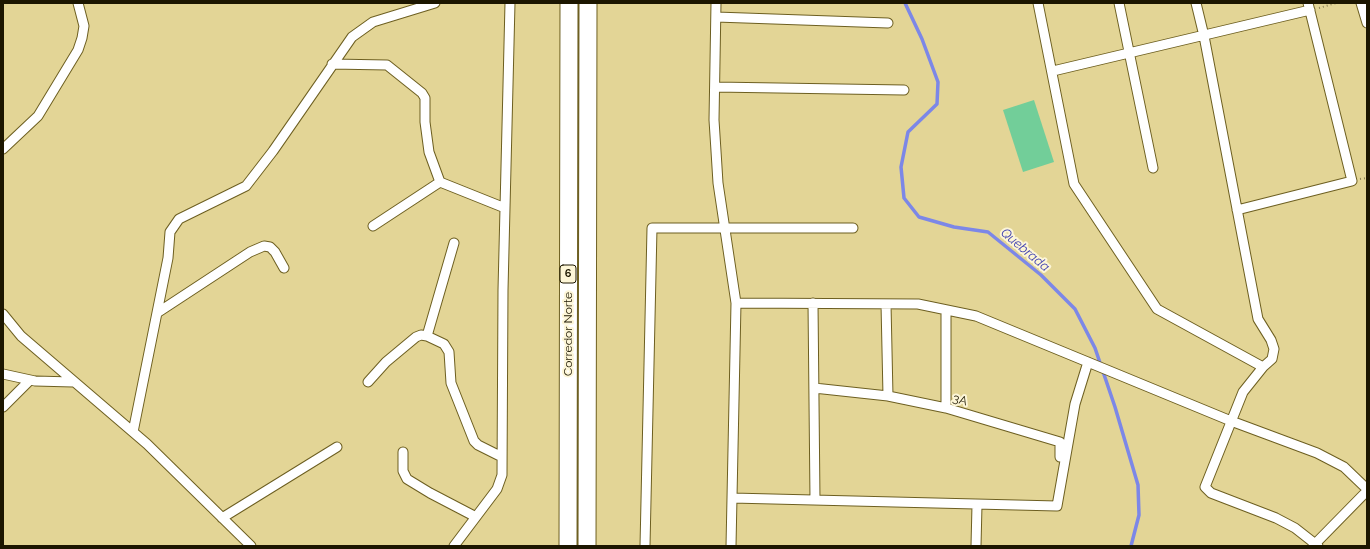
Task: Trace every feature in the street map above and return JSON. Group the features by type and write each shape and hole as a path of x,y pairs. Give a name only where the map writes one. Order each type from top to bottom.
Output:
{"highway":[{"name":"Corredor Norte","path":"568,546 569,3"},
{"name":"Corredor Norte","path":"587,546 588,3"}],"street":[{"path":"3,149 38,116 78,50 84,26 78,3"},
{"path":"133,432 168,258 170,232 179,219 246,186 273,151 352,37 373,22 435,3"},
{"path":"454,546 497,489 502,475 505,208 510,3"},
{"path":"716,3 714,120 718,183 726,228 736,303 731,546"},
{"path":"1038,3 1053,71 1074,184 1157,309 1264,367"},
{"path":"1119,3 1131,53 1153,168"},
{"path":"736,303 918,304 976,316 1231,421 1317,453 1344,467 1367,490 1316,545 1295,528 1276,518 1207,491 1205,487 1231,421 1243,392 1272,359 1274,349 1271,340 1258,320 1204,36 1196,3"},
{"path":"1361,3 1367,24"},
{"path":"1053,71 1204,36 1309,7 1352,181 1237,210"},
{"path":"716,17 888,22"},
{"path":"332,64 387,65 422,92 425,98 425,122 429,152 440,182 505,208"},
{"path":"715,87 904,90"},
{"path":"373,226 440,182"},
{"path":"645,546 652,228 853,228"},
{"path":"427,336 454,243"},
{"path":"157,313 250,252 264,246 270,247 275,252 284,268"},
{"path":"813,303 815,500"},
{"path":"886,304 888,396"},
{"path":"946,310 946,408"},
{"path":"3,314 21,336 133,432 251,546"},
{"path":"368,382 396,353 416,337 421,335 427,336 444,344 447,348 451,384 474,441 478,445 502,457"},
{"path":"732,498 1057,506 1075,404 1090,363"},
{"path":"3,374 30,380 73,382"},
{"path":"3,407 30,380"},
{"name":"3A","path":"814,388 888,396 946,408 1060,442 1059,472 1061,480"},
{"path":"222,518 336,447"},
{"path":"403,452 403,471 408,479 430,493 476,517"},
{"path":"976,546 978,505"}],"path":[{"path":"1309,7 1336,3"}],"green space":[{"path":"1034,100 1054,162 1023,172 1003,110"}],"waterway":[{"name":"Quebrada","path":"905,3 922,39 938,82 937,104 908,132 901,167 904,198 919,217 954,227 988,232 1041,275 1075,309 1095,348 1115,407 1138,485 1139,515 1131,546"}]}
